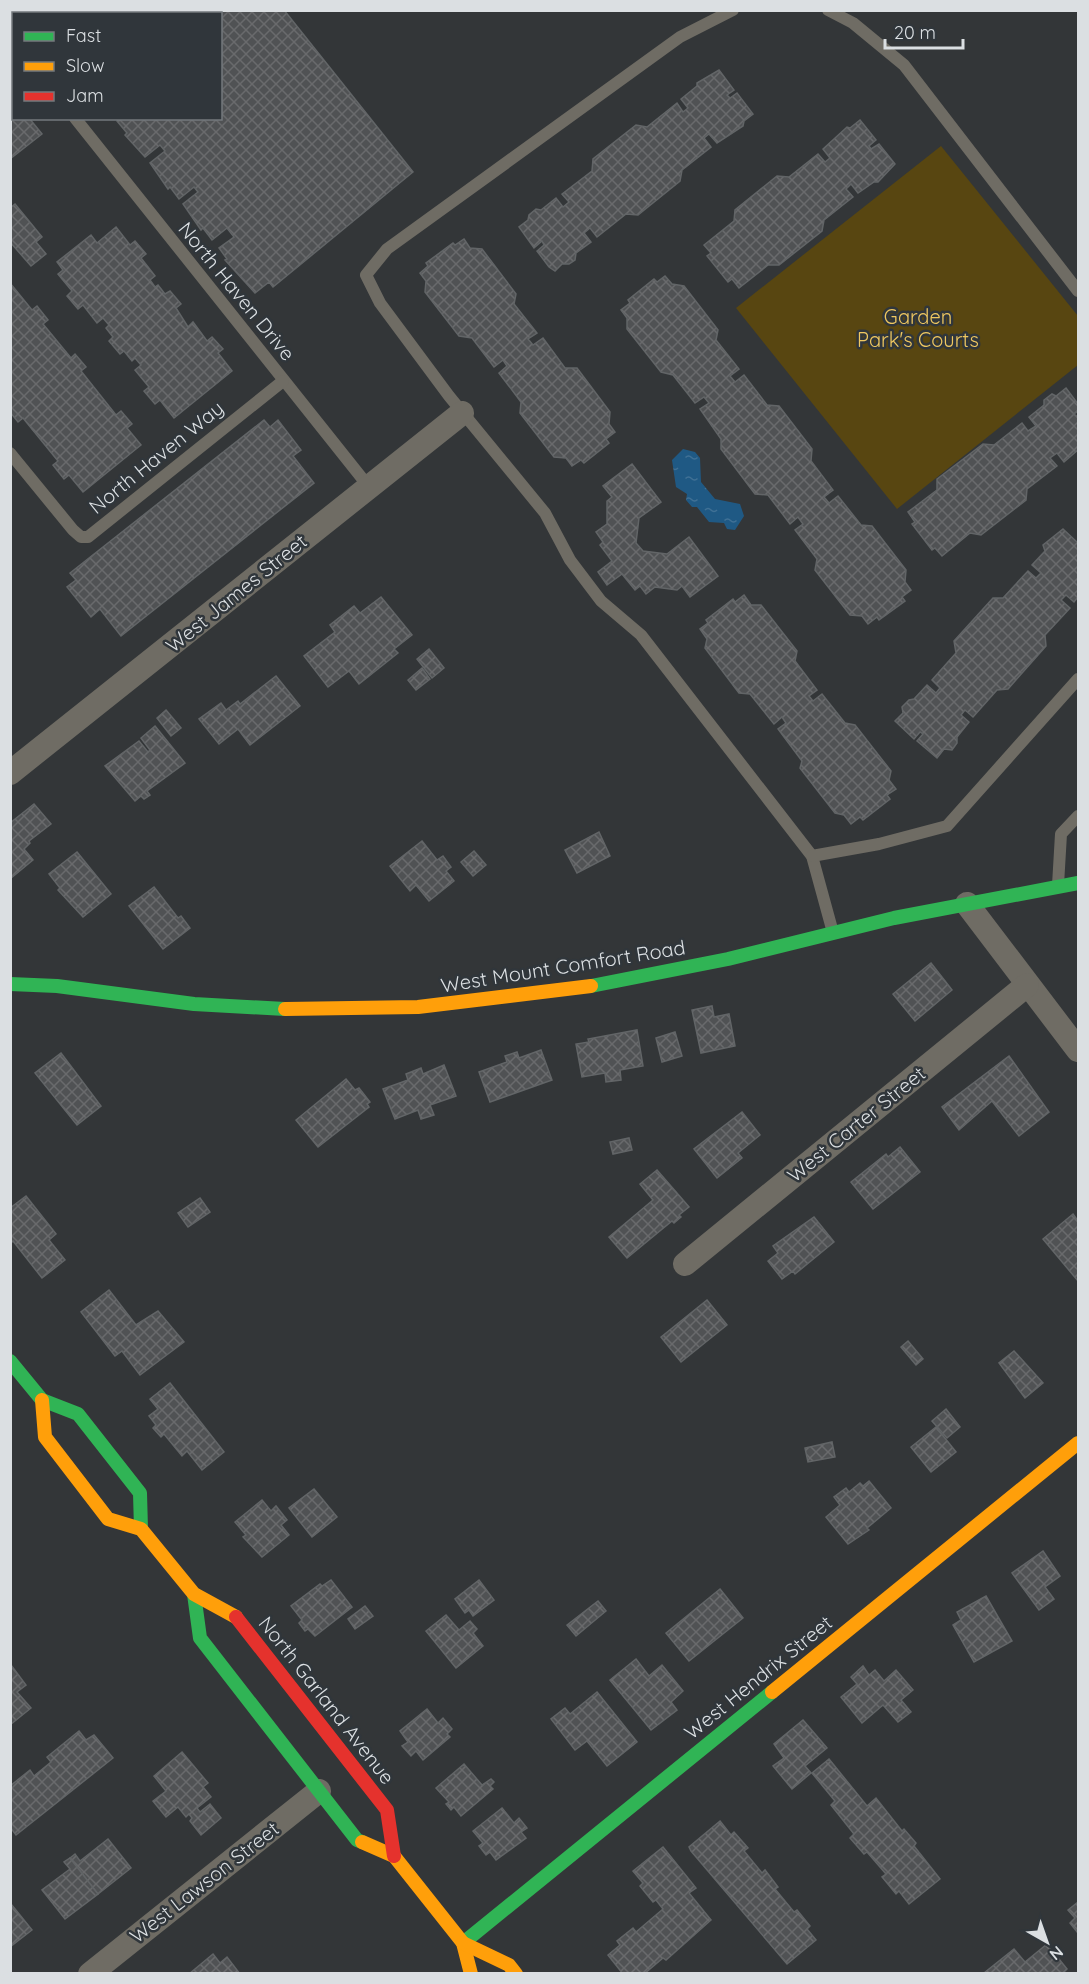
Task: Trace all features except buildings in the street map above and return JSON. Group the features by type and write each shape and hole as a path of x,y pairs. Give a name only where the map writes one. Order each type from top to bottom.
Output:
{"street":[{"name":"West James Street","path":"10,773 462,413"},
{"name":"West Mount Comfort Road","path":"10,984 36,982 112,995 209,1006 311,1010 408,1007 494,1000 618,981 727,959 833,931 1078,883"},
{"path":"967,904 1078,1050"},
{"name":"West Carter Street","path":"685,1264 1027,985"},
{"path":"10,1361 42,1400 78,1414 133,1484 140,1493 141,1529 108,1519 94,1501 45,1437 42,1400"},
{"name":"West Hendrix Street","path":"464,1943 1078,1443"},
{"name":"North Garland Avenue","path":"141,1529 194,1594 235,1615 387,1810 394,1856"},
{"path":"194,1594 200,1638 357,1840 394,1856 464,1943 509,1965 516,1974"},
{"name":"West Lawson Street","path":"90,1974 319,1791"},
{"path":"464,1943 471,1974"}],"lane":[{"path":"733,10 680,37 642,64 387,249 366,275 380,303 462,413 545,513 570,560 601,601 641,635 812,856 833,931"},
{"path":"828,10 853,23 904,65 1078,291"},
{"name":"North Haven Drive","path":"77,120 369,487"},
{"name":"North Haven Way","path":"10,453 73,530 81,537 88,537 284,381"},
{"path":"812,856 879,844 947,826 1078,679"},
{"path":"1058,886 1061,834 1078,816"}],"green space":[{"name":"Garden Park's Courts","path":"941,146 1078,316 1078,365 897,509 736,308"}],"water":[{"path":"683,449 695,452 700,458 701,482 715,499 740,504 744,516 735,530 727,529 724,523 709,522 697,507 692,507 686,500 687,494 676,487 672,460"}],"traffic: fast":[{"path":"591,986 728,959 894,918 1078,883"},
{"path":"10,984 57,986 194,1004 285,1009"},
{"path":"10,1361 42,1400 78,1414 140,1493 141,1529"},
{"path":"194,1594 200,1638 357,1840 362,1842"},
{"path":"463,1943 772,1692"}],"traffic: slow":[{"path":"285,1009 418,1007 591,986"},
{"path":"42,1400 45,1437 108,1519 141,1529 194,1594 236,1617"},
{"path":"772,1692 1078,1443"},
{"path":"362,1842 394,1856 463,1943 471,1974"},
{"path":"463,1943 509,1965 516,1974"}],"traffic: jam":[{"path":"236,1617 387,1810 394,1856"}]}
